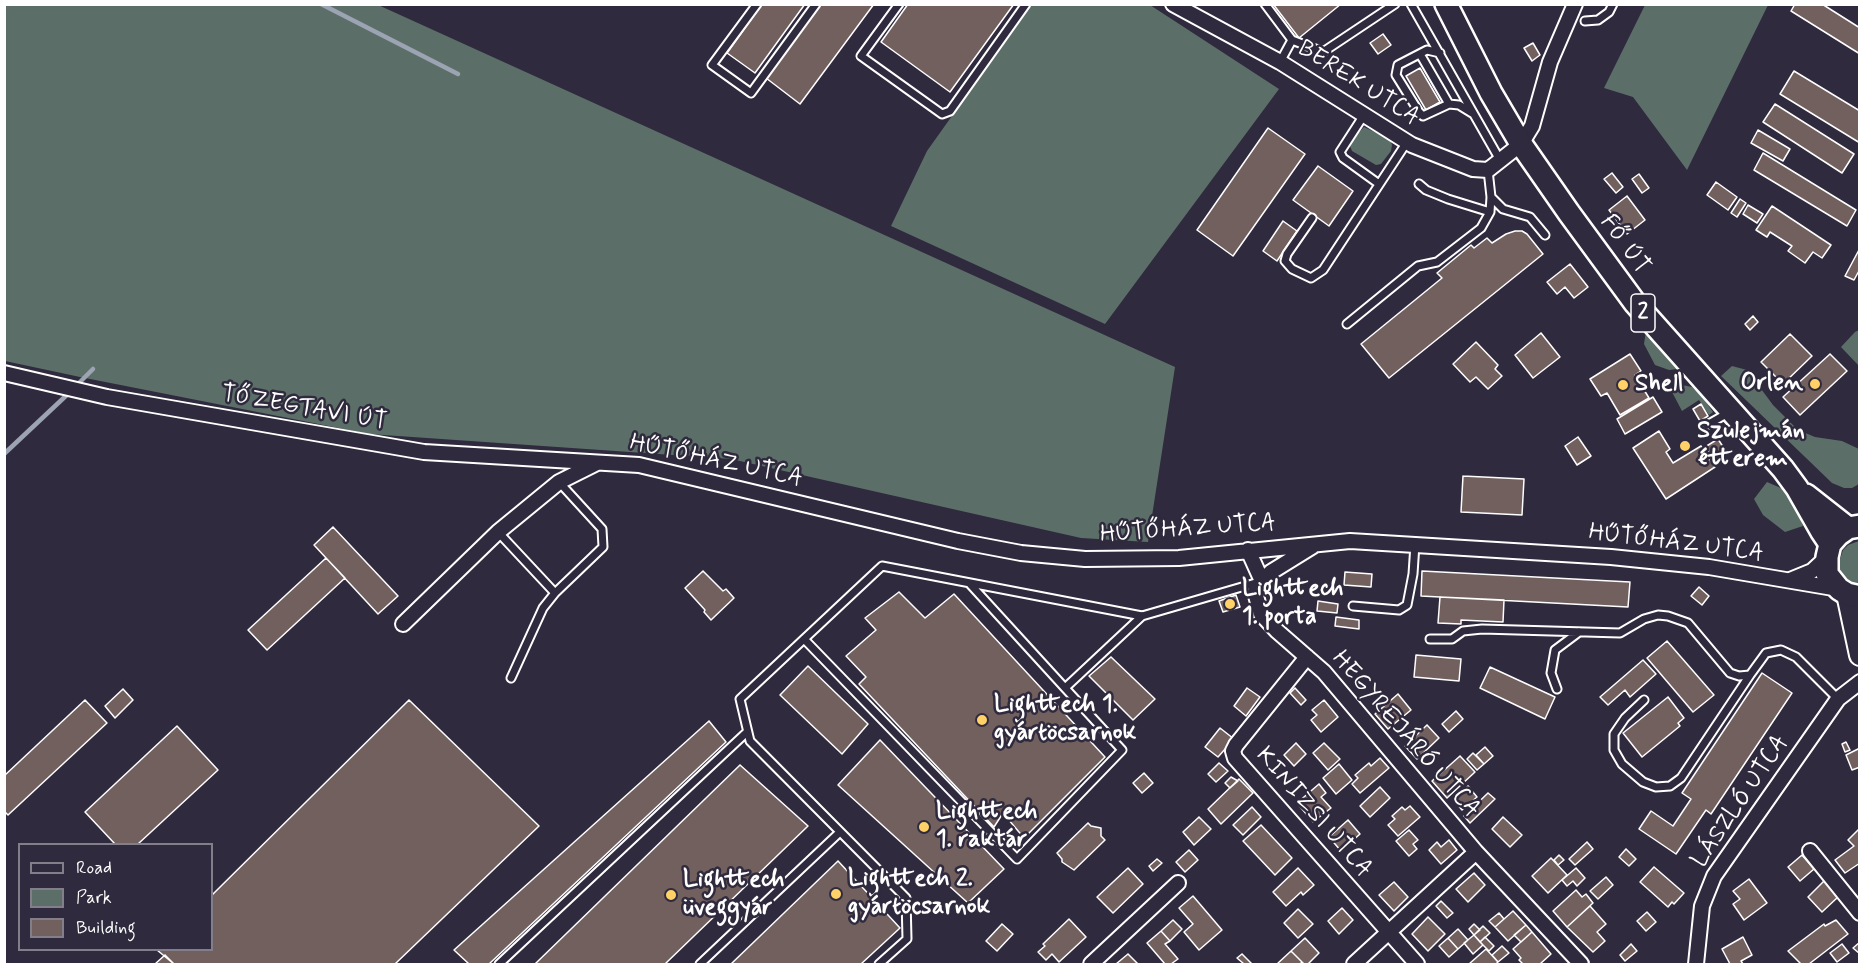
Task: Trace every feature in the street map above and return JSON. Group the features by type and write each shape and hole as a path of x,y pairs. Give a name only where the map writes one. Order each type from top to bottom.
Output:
{"main road":[{"name":"FŐ ÚT","path":"1446,4 1491,93 1521,144 1635,303 1783,469 1797,488 1822,532 1829,550 1827,574 1849,593"},
{"name":"FŐ ÚT","path":"1797,488 1854,527 1829,550"},
{"path":"1849,593 1860,655"}],"street":[{"name":"BEREK UTCA","path":"1173,4 1280,62 1407,142 1473,170 1488,170"},
{"path":"1488,170 1521,144 1532,126 1550,62 1575,4"},
{"name":"TŐZEGTAVI ÚT","path":"4,373 107,397 424,453 598,462"},
{"path":"403,624 498,532 559,482 598,462"},
{"name":"HŰTŐHÁZ UTCA","path":"598,462 639,465 958,541 1021,553 1085,559 1168,558 1350,541 1416,544 1611,556 1709,567 1849,593"},
{"path":"1248,550 1262,581 1271,572 1317,543"},
{"name":"HŰTŐHÁZ UTCA","path":"1788,580 1812,571 1829,550"},
{"name":"HEGYREJÁRÓ UTCA","path":"1262,581 1255,592 1261,614 1324,672 1476,852 1581,964"},
{"name":"KINIZSI UTCA","path":"1307,657 1236,745 1233,751 1235,758 1417,964"},
{"name":"LÁSZLÓ UTCA","path":"1696,964 1702,906 1714,876 1838,699 1860,682"},
{"path":"1810,850 1860,913"},
{"path":"1354,964 1476,852"},
{"path":"1091,964 1178,883"}],"lane":[{"path":"757,4 712,65 751,93 816,4"},
{"path":"899,4 861,56 942,114 950,111 1026,4"},
{"path":"1265,4 1292,40 1323,52 1395,4"},
{"path":"1412,4 1500,160"},
{"path":"1585,21 1598,20 1609,12 1613,4"},
{"path":"1280,62 1292,40"},
{"path":"1440,52 1427,50 1398,66 1396,75 1423,116 1449,104 1459,105 1473,113"},
{"path":"1420,54 1449,104"},
{"path":"1364,115 1340,152 1343,158 1379,184"},
{"path":"1312,218 1287,254 1286,261 1292,269 1311,278 1323,270 1407,142"},
{"path":"1347,324 1418,266 1437,261 1481,228 1490,212 1488,170"},
{"path":"1419,184 1426,190 1448,199 1490,212"},
{"path":"1491,197 1503,209 1530,217 1545,235"},
{"path":"1707,425 1730,412"},
{"path":"511,678 543,608 555,593 603,547 602,529 559,482"},
{"path":"498,532 555,593"},
{"path":"1353,606 1399,610 1407,605 1416,544"},
{"path":"879,964 907,939 906,898 750,741 740,699 882,566 1142,616 1262,581"},
{"path":"804,639 1017,859 1122,750 970,584"},
{"path":"1430,639 1452,639 1463,631 1482,629 1620,633 1644,619 1668,615 1688,623 1731,673 1739,676 1749,675"},
{"path":"1065,688 1142,616"},
{"path":"1557,689 1551,673 1556,650 1579,632"},
{"path":"1644,700 1614,734 1614,750 1622,764 1643,782 1656,787 1670,786 1681,778 1749,675 1766,654 1780,650 1796,657 1838,699"},
{"path":"499,964 747,732"},
{"path":"700,964 840,832"}],"green space":[{"path":"376,4 1175,367 1148,542 1081,538 731,459 369,434 5,361 5,5"},
{"path":"1031,5 1150,5 1279,89 1105,324 891,226 927,151"},
{"path":"1645,5 1768,5 1687,170 1633,97 1604,88"},
{"path":"1364,127 1390,139 1391,151 1381,164 1376,165 1352,151 1350,146 1352,140"},
{"path":"1859,330 1859,366 1841,347"},
{"path":"1646,331 1677,369 1669,370 1655,365 1644,344"},
{"path":"1732,366 1747,370 1773,405 1798,430 1815,437 1842,441 1859,449 1859,484 1852,488 1844,488 1832,483 1721,376"},
{"path":"1676,386 1692,387 1713,412 1709,415 1699,400 1682,411 1672,392"},
{"path":"1767,482 1790,492 1803,526 1785,532 1763,515 1754,499"},
{"path":"1859,541 1859,587 1844,579 1838,565 1843,550 1848,545"}],"building":[{"path":"762,4 805,4 755,73 727,53"},
{"path":"820,4 874,4 800,104 766,78"},
{"path":"908,4 1014,4 950,92 881,42"},
{"path":"1273,4 1341,4 1299,38"},
{"path":"1795,4 1822,4 1860,28 1860,54 1791,11"},
{"path":"1383,34 1391,45 1378,54 1370,43"},
{"path":"1533,43 1540,55 1532,61 1524,48"},
{"path":"1420,68 1440,102 1426,110 1406,76"},
{"path":"1794,71 1860,111 1860,143 1780,94"},
{"path":"1775,104 1854,154 1842,173 1763,122"},
{"path":"1268,128 1305,154 1233,256 1197,230"},
{"path":"1758,130 1790,149 1783,161 1751,143"},
{"path":"1763,153 1856,210 1847,226 1754,170"},
{"path":"1318,166 1353,191 1329,226 1293,200"},
{"path":"1612,173 1623,187 1616,193 1604,179"},
{"path":"1639,174 1649,188 1642,193 1632,179"},
{"path":"1716,182 1737,197 1728,210 1707,195"},
{"path":"1627,196 1645,220 1627,234 1609,210"},
{"path":"1740,199 1746,203 1737,217 1731,213"},
{"path":"1748,205 1763,214 1757,223 1743,214"},
{"path":"1772,206 1831,245 1822,258 1813,252 1805,263 1788,251 1792,246 1770,232 1767,237 1756,230"},
{"path":"1283,221 1297,231 1277,261 1263,251"},
{"path":"1515,231 1527,234 1543,254 1389,378 1361,344 1442,278 1437,273 1471,245 1474,248 1487,238 1492,243"},
{"path":"1860,248 1860,269 1854,280 1845,276"},
{"path":"1570,264 1588,287 1574,298 1565,287 1557,294 1547,282"},
{"path":"1753,316 1758,322 1750,330 1745,324"},
{"path":"1541,333 1560,357 1533,378 1515,355"},
{"path":"1790,334 1812,356 1783,384 1761,362"},
{"path":"1476,342 1498,365 1495,369 1502,376 1488,389 1476,377 1470,382 1453,364"},
{"path":"1630,354 1641,371 1635,375 1649,398 1620,415 1607,393 1601,396 1590,379"},
{"name":"Orlen","path":"1830,354 1847,371 1800,415 1783,397"},
{"path":"1653,397 1662,412 1625,434 1617,419"},
{"path":"1701,404 1708,416 1700,421 1693,409"},
{"path":"1659,431 1670,449 1666,452 1673,463 1701,446 1715,467 1666,499 1633,448"},
{"path":"1578,437 1591,456 1577,465 1565,446"},
{"path":"1718,439 1727,453 1714,462 1705,447"},
{"path":"1463,476 1524,479 1522,515 1461,512"},
{"path":"333,527 398,596 378,614 314,545"},
{"path":"326,558 345,578 267,650 248,630"},
{"path":"703,571 723,591 726,589 734,598 711,620 685,588"},
{"path":"1422,571 1630,582 1628,607 1421,596"},
{"path":"1345,572 1372,574 1371,587 1344,585"},
{"path":"1699,587 1709,596 1702,605 1691,596"},
{"name":"Lighttech 1. gyártöcsarnok","path":"899,592 925,618 954,594 1105,757 1024,838 1003,813 994,827 859,684 866,677 846,656 876,630 865,618"},
{"name":"Lighttech 1. porta","path":"1236,595 1240,607 1223,612 1219,601"},
{"path":"1440,597 1504,600 1503,622 1461,620 1461,624 1438,623"},
{"path":"1318,601 1338,604 1337,613 1317,611"},
{"path":"1336,617 1359,620 1359,629 1335,626"},
{"path":"1667,641 1714,695 1693,712 1647,658"},
{"path":"1416,655 1461,659 1459,681 1414,677"},
{"path":"1111,657 1155,699 1133,720 1089,676"},
{"path":"1643,660 1656,674 1630,697 1625,690 1608,705 1600,697"},
{"path":"808,666 868,724 842,754 780,695"},
{"path":"1490,667 1555,697 1545,719 1480,688"},
{"path":"1762,673 1792,693 1711,814 1706,810 1676,854 1639,829 1651,811 1673,826 1691,799 1682,793"},
{"path":"1247,688 1260,697 1246,716 1234,706"},
{"path":"1295,688 1306,700 1301,705 1290,693"},
{"path":"123,689 133,700 115,718 105,706"},
{"path":"1398,694 1411,710 1388,729 1375,714"},
{"path":"1668,697 1684,718 1678,723 1680,726 1642,757 1623,733"},
{"path":"85,700 107,723 8,815 4,811 4,776"},
{"path":"409,700 539,826 395,964 174,964 158,951 213,951 213,894"},
{"path":"1324,700 1338,717 1321,732 1311,720 1317,715 1312,710"},
{"path":"1456,711 1463,719 1449,732 1442,724"},
{"path":"709,721 726,742 489,964 469,964 454,950"},
{"path":"1427,725 1439,738 1417,759 1405,746"},
{"path":"177,726 218,770 139,843 114,843 85,812"},
{"path":"1220,728 1234,739 1218,757 1205,747"},
{"name":"Lighttech 1. raktár","path":"880,740 1004,869 968,903 838,785"},
{"path":"1846,742 1850,750 1845,752 1842,744"},
{"path":"1296,743 1306,754 1294,766 1284,755"},
{"path":"1324,743 1340,759 1328,770 1313,753"},
{"path":"1485,747 1493,756 1484,764 1476,755"},
{"path":"1860,748 1860,767 1852,770 1846,755"},
{"path":"1473,753 1484,764 1477,770 1467,759"},
{"path":"1460,756 1475,772 1447,798 1432,781"},
{"path":"1380,758 1389,768 1360,793 1352,784 1358,778 1355,775 1369,763 1371,766"},
{"path":"1219,763 1228,771 1216,782 1208,774"},
{"path":"1339,764 1352,780 1336,794 1323,778"},
{"name":"Lighttech üveggyár","path":"740,765 808,826 665,964 535,964"},
{"path":"1144,773 1153,783 1142,793 1133,783"},
{"path":"1231,777 1238,781 1230,788 1225,783"},
{"path":"1239,779 1253,793 1221,824 1208,809"},
{"path":"1319,784 1326,793 1321,797 1331,808 1313,822 1297,803"},
{"path":"1468,786 1477,797 1462,810 1453,799"},
{"path":"1380,787 1390,798 1370,817 1360,806"},
{"path":"1488,793 1495,799 1470,823 1464,816"},
{"path":"1410,806 1420,817 1398,836 1388,825 1395,819 1392,816 1402,807 1405,810"},
{"path":"1252,807 1261,817 1243,835 1233,825"},
{"path":"1199,817 1211,829 1194,845 1183,832"},
{"path":"1503,817 1522,835 1510,847 1492,829"},
{"path":"1348,820 1360,834 1341,851 1329,837"},
{"path":"1088,823 1101,828 1101,836 1105,840 1074,870 1062,862 1057,853"},
{"path":"1261,825 1292,858 1275,875 1243,841"},
{"path":"1860,828 1860,863 1845,873 1835,860 1854,846 1848,840"},
{"path":"1409,830 1418,840 1413,844 1417,849 1409,856 1396,841"},
{"path":"1449,840 1457,850 1441,864 1429,850 1437,842 1441,847"},
{"path":"1587,842 1593,849 1575,865 1569,859"},
{"path":"1626,849 1636,859 1629,866 1619,857"},
{"path":"1189,850 1198,860 1185,872 1176,862"},
{"path":"1559,855 1564,860 1558,865 1554,860"},
{"path":"1802,855 1814,869 1800,881 1788,867"},
{"path":"1551,858 1567,875 1548,893 1532,876"},
{"path":"1157,859 1162,863 1153,871 1149,866"},
{"name":"Lighttech 2. gyártöcsarnok","path":"838,861 900,928 861,964 731,964"},
{"path":"1654,867 1684,893 1668,907 1640,882"},
{"path":"1128,868 1143,884 1113,913 1097,897"},
{"path":"1298,868 1314,885 1303,895 1301,892 1286,906 1273,892"},
{"path":"1576,868 1585,878 1577,886 1573,881 1567,886 1562,880"},
{"path":"1474,873 1485,885 1468,902 1456,889"},
{"path":"1606,877 1613,885 1598,899 1590,891"},
{"path":"1749,879 1767,903 1744,920 1733,904 1740,899 1733,891"},
{"path":"1824,881 1838,897 1822,912 1808,897"},
{"path":"1394,882 1408,897 1394,911 1379,895"},
{"path":"1576,890 1582,897 1586,894 1593,903 1567,927 1553,911"},
{"path":"1193,896 1222,930 1199,950 1184,932 1193,924 1179,908"},
{"path":"1441,901 1453,913 1447,918 1436,906"},
{"path":"1590,906 1606,924 1597,932 1605,941 1593,952 1567,927"},
{"path":"1342,908 1353,920 1339,934 1328,921"},
{"path":"1298,909 1313,924 1298,938 1284,923"},
{"path":"1513,911 1526,925 1508,941 1495,927"},
{"path":"1647,912 1656,922 1646,931 1637,921"},
{"path":"1499,913 1504,919 1495,927 1489,921"},
{"path":"1428,917 1445,934 1428,951 1412,934"},
{"path":"1069,919 1086,937 1059,962 1052,954 1046,960 1038,952 1045,946 1043,944"},
{"path":"1173,920 1182,929 1170,941 1161,931"},
{"path":"1836,920 1848,934 1809,964 1801,964 1788,951 1824,924 1825,926"},
{"path":"1002,924 1013,934 997,951 986,941"},
{"path":"1474,924 1480,930 1474,935 1469,929"},
{"path":"1526,925 1532,932 1521,942 1514,935"},
{"path":"1483,926 1490,933 1480,942 1474,935"},
{"path":"1458,929 1468,940 1458,949 1448,938"},
{"path":"1161,931 1170,941 1165,944 1178,959 1171,964 1165,964 1147,943"},
{"path":"1532,932 1551,954 1540,964 1523,964 1513,949"},
{"path":"1474,935 1483,945 1473,954 1464,943"},
{"path":"1485,937 1494,946 1489,951 1480,942"},
{"path":"1743,937 1752,955 1741,961 1743,964 1730,964 1722,949"},
{"path":"1305,938 1319,953 1308,964 1304,964 1291,951"},
{"path":"1448,938 1458,949 1449,957 1439,946"},
{"path":"1860,942 1860,954 1853,948"},
{"path":"1631,944 1637,951 1625,961 1620,955"},
{"path":"1842,944 1849,953 1837,962 1830,953"},
{"path":"1502,946 1509,953 1498,962 1492,955"},
{"path":"1486,949 1498,962 1496,964 1469,964"},
{"path":"1291,951 1302,962 1300,964 1277,964"},
{"path":"1128,954 1138,964 1116,964"},
{"path":"1242,954 1252,964 1244,964 1237,958"},
{"path":"165,955 174,964 155,964"}],"waterway":[{"path":"321,4 458,74"},
{"path":"76,386 93,369"},
{"path":"4,454 70,392"}],"place":[{"name":"Orlen","path":"1815,384"},
{"name":"Shell","path":"1623,385"},
{"name":"Szulejmán étterem","path":"1685,446"},
{"name":"Lighttech 1. porta","path":"1230,604"},
{"name":"Lighttech 1. gyártöcsarnok","path":"982,720"},
{"name":"Lighttech 1. raktár","path":"924,827"},
{"name":"Lighttech 2. gyártöcsarnok","path":"836,894"},
{"name":"Lighttech üveggyár","path":"671,895"}]}
